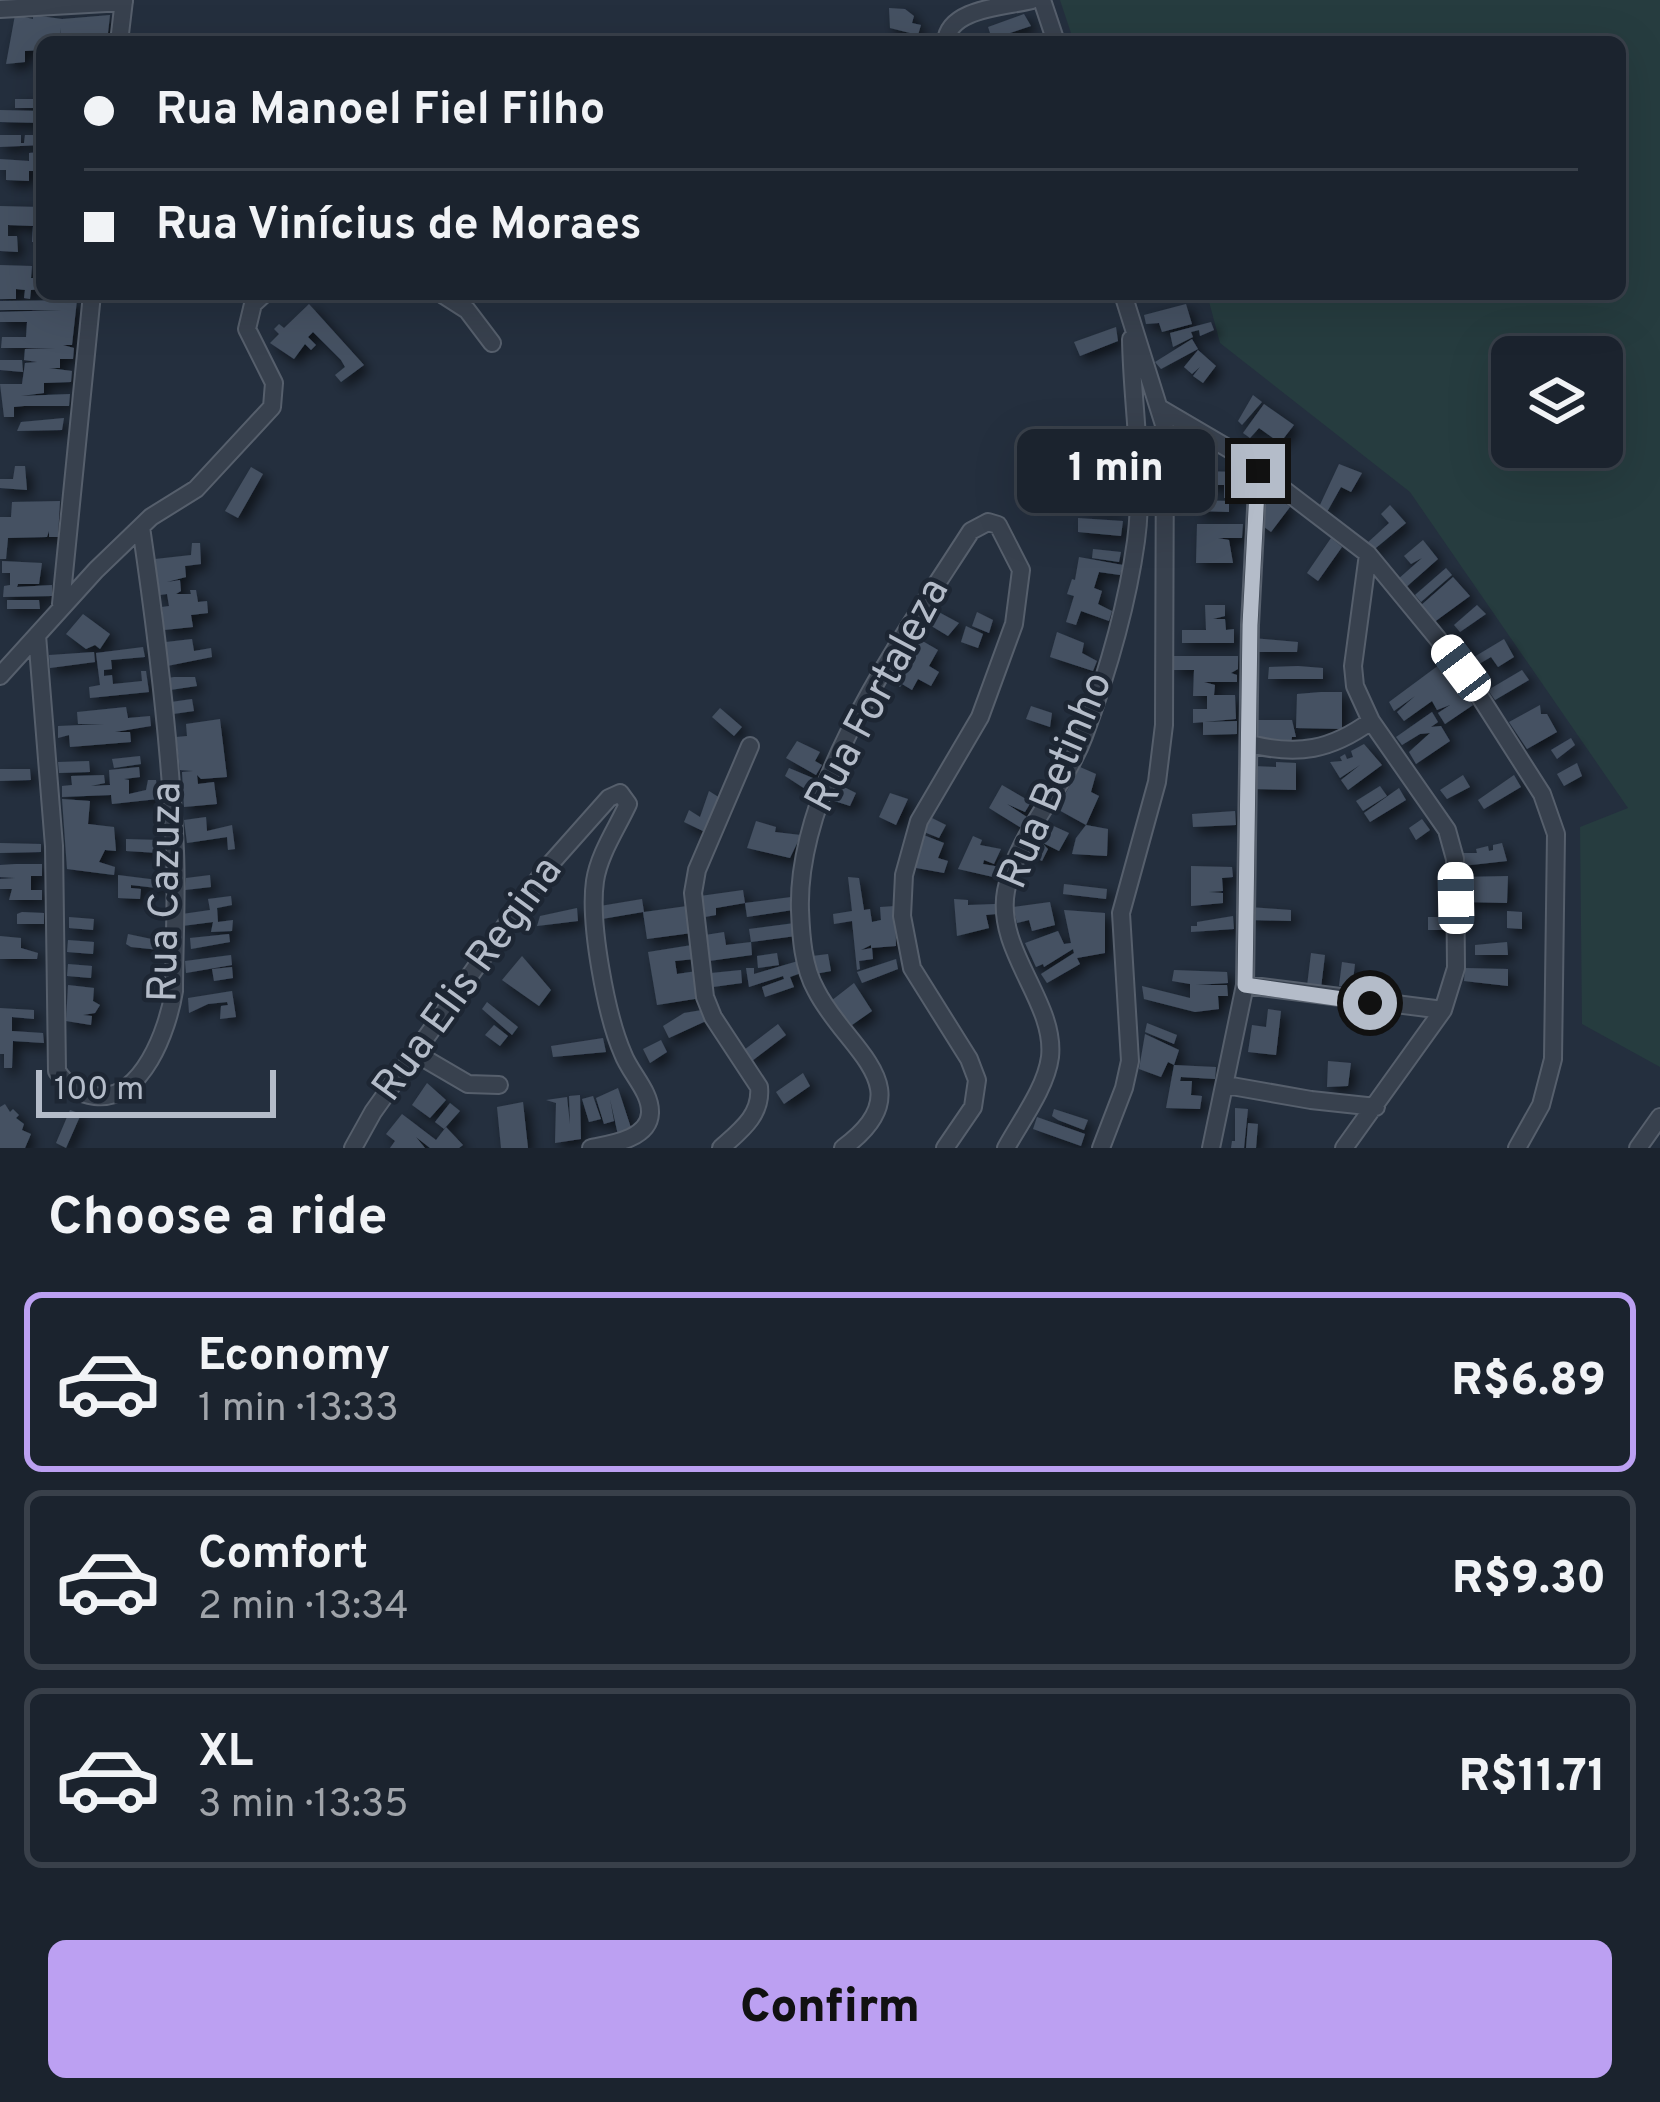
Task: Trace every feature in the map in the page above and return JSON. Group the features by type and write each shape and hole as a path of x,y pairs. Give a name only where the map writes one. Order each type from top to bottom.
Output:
{"street":[{"path":"947,36 960,17 1032,0"},
{"path":"1042,0 1054,36"},
{"path":"0,9 124,1 120,36"},
{"path":"61,605 91,300"},
{"path":"0,676 61,605 141,527 196,489 272,407 274,382 247,329 248,316 260,300"},
{"path":"451,300 467,310 492,343"},
{"path":"1101,1148 1130,1061 1123,898 1163,754 1166,452 1161,409 1125,300"},
{"name":"Rua Betinho","path":"1006,1148 1050,1058 1045,1024 1010,942 1005,896 1016,861 1082,742 1123,600 1136,540 1137,510 1131,326"},
{"path":"1161,409 1204,431 1368,554 1480,694 1542,794 1556,834 1553,1059 1541,1105 1517,1148"},
{"path":"1211,1148 1245,985 1250,625 1258,471"},
{"name":"Rua Fortaleza","path":"843,1148 876,1118 880,1102 871,1065 814,988 807,966 799,880 805,844 827,778 936,585 978,524 988,521 998,525 1021,570 1013,624 980,718 919,821 904,875 902,916 912,968 969,1059 977,1080 973,1107 944,1148"},
{"name":"Rua Cazuza","path":"37,635 54,846 57,1071 74,1089 107,1097 121,1094 143,1068 174,992 171,791 160,660 141,527"},
{"path":"1344,1148 1443,1010 1456,968 1455,859 1447,830 1359,699 1353,666 1368,554"},
{"path":"1250,743 1277,751 1322,749 1371,721"},
{"path":"721,1148 743,1128 760,1099 759,1087 705,997 693,893 697,870 750,746"},
{"name":"Rua Elis Regina","path":"353,1148 373,1112 545,870 616,794 627,798 599,865 595,900 612,1027 650,1115 638,1133 593,1148"},
{"path":"1245,985 1443,1010"},
{"path":"416,1053 468,1084 500,1085"},
{"path":"1226,1084 1376,1107"},
{"path":"1638,1148 1660,1117"}],"green space":[{"path":"1060,0 1660,0 1660,1067 1582,1024 1580,827 1628,808 1410,492 1220,343 1209,300 1626,300 1626,36 1072,36"}],"building":[{"path":"889,8 905,9 914,16 912,23 921,25 918,35 890,28"},
{"path":"1024,14 1031,26 1001,36 991,36 988,27"},
{"path":"15,15 62,19 110,15 108,36 61,36 61,28 60,36 36,36 36,50 25,51 25,62 6,64"},
{"path":"15,99 36,99 36,108 15,108"},
{"path":"0,110 36,111 36,123 0,122"},
{"path":"0,135 21,135 24,143 25,135 36,135 36,145 0,147"},
{"path":"36,152 36,171 29,171 29,181 6,180 0,159 29,161 29,153"},
{"path":"0,206 36,207 36,242 32,242 33,226 8,225 8,236 17,236 18,252 0,251"},
{"path":"0,265 32,266 36,290 31,290 30,299 24,298 25,290 16,289 16,299 0,299"},
{"path":"77,300 72,345 63,345 74,348 73,359 60,359 60,368 49,368 72,371 71,382 44,383 44,393 21,396 70,394 69,406 14,407 14,417 4,417 0,384 22,384 25,363 37,362 24,360 25,349 55,348 1,348 2,337 26,337 27,322 0,322 0,312 61,310 0,310 0,301"},
{"path":"309,304 364,365 341,382 335,375 345,367 313,332 308,337 316,345 311,350 305,344 294,359 270,343 279,334 274,329 279,324 284,328"},
{"path":"1186,304 1192,324 1162,332 1159,323 1146,324 1144,315"},
{"path":"1211,322 1214,330 1200,336 1199,330 1191,332 1193,337 1173,347 1170,333"},
{"path":"1116,327 1118,341 1080,356 1074,342"},
{"path":"1192,339 1198,349 1161,369 1155,362"},
{"path":"1198,350 1216,366 1203,383 1193,376 1200,367 1192,374 1184,367"},
{"path":"0,360 22,360 23,372 0,370"},
{"path":"1253,395 1262,402 1242,425 1238,421"},
{"path":"1264,404 1294,425 1280,443 1259,428 1250,438 1243,433"},
{"path":"64,418 62,430 17,431 21,422"},
{"path":"1339,464 1362,473 1351,492 1341,487 1327,512 1319,507"},
{"path":"15,466 25,466 27,490 0,488 0,479 13,479"},
{"path":"251,467 263,474 238,518 225,511"},
{"path":"1198,471 1242,472 1243,498 1224,498 1224,485 1198,485"},
{"path":"1085,492 1116,494 1116,507 1085,505"},
{"path":"1277,497 1290,507 1271,532 1260,524 1268,499"},
{"path":"1198,500 1229,501 1229,512 1198,511"},
{"path":"60,501 58,537 49,537 49,531 47,537 8,538 6,559 0,559 0,517 11,517 12,502"},
{"path":"1390,505 1406,523 1371,552 1365,545 1389,523 1381,514"},
{"path":"1078,518 1123,521 1121,536 1078,532"},
{"path":"1197,524 1243,524 1242,538 1218,538 1229,540 1233,563 1196,563"},
{"path":"1331,538 1342,547 1318,581 1307,573"},
{"path":"1423,540 1438,559 1404,589 1397,580 1422,558 1411,564 1404,556"},
{"path":"192,543 200,543 201,564 185,566 186,577 167,582 180,580 181,591 176,594 196,590 198,602 207,601 208,613 191,615 193,627 164,630 162,607 169,606 167,594 160,595 155,559 191,555"},
{"path":"1093,549 1121,552 1119,562 1092,558"},
{"path":"1079,557 1123,565 1120,575 1099,572 1094,588 1102,591 1098,604 1112,611 1109,621 1081,611 1076,625 1066,622 1074,596 1067,594"},
{"path":"2,561 42,563 39,584 17,587 52,585 52,596 3,597 10,573 2,573"},
{"path":"1446,568 1452,575 1421,602 1415,595"},
{"path":"1453,577 1470,596 1433,623 1419,607"},
{"path":"7,600 39,600 40,609 7,609"},
{"path":"1205,605 1225,605 1225,616 1213,619 1225,619 1226,630 1234,629 1234,643 1182,643 1182,630 1206,630"},
{"path":"1477,605 1486,614 1460,632 1454,625"},
{"path":"935,610 959,623 948,636 928,624"},
{"path":"977,612 993,620 989,633 972,626"},
{"path":"83,614 110,634 100,649 95,645 86,649 66,634"},
{"path":"966,626 983,634 978,648 961,642"},
{"path":"1057,632 1084,643 1082,653 1097,661 1093,671 1050,657"},
{"path":"1253,638 1298,642 1297,652 1253,652"},
{"path":"192,639 194,651 211,648 212,657 167,666 166,642"},
{"path":"919,639 938,650 929,666 939,672 931,686 918,679 912,690 900,687 894,681"},
{"path":"1504,639 1514,657 1498,667 1491,657 1479,664 1474,657"},
{"path":"143,647 145,657 111,660 112,669 104,670 104,676 112,675 113,684 142,681 141,671 146,671 149,692 90,698 89,687 100,685 96,653"},
{"path":"94,652 95,662 50,668 49,655"},
{"path":"1174,656 1238,656 1238,669 1231,673 1237,675 1237,682 1204,682 1215,685 1214,695 1235,695 1236,719 1193,723 1193,709 1207,709 1207,696 1193,696 1194,670 1174,670"},
{"path":"1443,662 1473,705 1445,724 1438,713 1450,705 1437,710 1432,701 1404,721 1397,712 1415,696 1394,711 1389,702"},
{"path":"1269,667 1323,668 1323,679 1268,679"},
{"path":"1522,670 1529,680 1495,700 1488,690"},
{"path":"195,677 197,686 170,690 168,678"},
{"path":"1342,692 1342,729 1296,728 1297,694"},
{"path":"192,699 194,711 173,714 171,702"},
{"path":"1540,705 1541,714 1547,714 1557,732 1527,749 1509,722"},
{"path":"1031,706 1052,713 1050,727 1026,719"},
{"path":"126,707 128,718 150,716 151,726 115,732 130,732 131,742 70,747 69,735 58,738 58,726 104,724 78,724 77,712"},
{"path":"720,708 742,727 734,736 712,717"},
{"path":"1432,712 1438,722 1431,727 1441,726 1450,741 1416,764 1409,752 1430,733 1402,745 1396,737"},
{"path":"220,719 227,777 201,779 197,775 198,784 214,782 217,804 184,807 182,772 193,771 180,770 176,737 187,736 186,724"},
{"path":"1253,720 1292,720 1296,737 1291,744 1257,745"},
{"path":"1237,721 1237,734 1203,735 1203,722"},
{"path":"1571,738 1575,745 1557,759 1551,750"},
{"path":"797,741 820,752 815,761 822,765 816,775 786,758"},
{"path":"1364,744 1382,765 1348,790 1341,780 1360,765 1340,778 1330,762 1342,761 1345,754 1347,759 1353,757 1351,751"},
{"path":"140,756 141,764 114,768 112,759"},
{"path":"89,761 90,772 59,773 58,762"},
{"path":"1276,762 1296,763 1296,790 1253,789 1253,766 1276,767"},
{"path":"1577,763 1582,776 1564,786 1557,774"},
{"path":"139,767 140,777 124,779 129,780 129,794 146,790 148,780 156,780 158,799 112,804 111,795 62,797 62,786 72,785 71,776 104,775 105,783 91,786 110,785 109,770"},
{"path":"1080,767 1096,774 1091,792 1099,796 1086,825 1057,809"},
{"path":"789,768 820,781 813,794 785,776"},
{"path":"0,769 30,769 31,780 0,781"},
{"path":"1463,775 1470,787 1447,799 1440,790"},
{"path":"1514,775 1521,787 1484,809 1478,800"},
{"path":"834,782 856,793 850,806 825,798"},
{"path":"1002,785 1031,802 1025,812 1007,804 1030,819 1023,829 989,808"},
{"path":"1380,786 1387,796 1363,811 1356,801"},
{"path":"1399,788 1406,800 1370,822 1364,813"},
{"path":"709,791 720,798 707,833 684,822 689,810 700,817"},
{"path":"890,793 908,799 896,825 879,817"},
{"path":"62,799 90,801 88,824 114,827 116,851 105,850 99,862 115,867 114,875 67,869"},
{"path":"1235,811 1236,825 1193,827 1192,814"},
{"path":"206,817 207,831 232,825 235,849 228,850 227,837 187,843 184,820"},
{"path":"930,817 946,825 939,838 924,832"},
{"path":"1422,819 1430,830 1416,840 1409,828"},
{"path":"756,821 776,827 775,832 801,835 790,858 747,848"},
{"path":"1047,823 1069,833 1059,851 1041,842 1048,849 1042,861 1028,854"},
{"path":"1086,825 1108,829 1107,856 1072,854"},
{"path":"921,834 944,843 938,858 948,861 944,873 911,867"},
{"path":"973,836 982,840 980,845 1001,849 994,864 984,860 983,864 1006,868 1002,879 958,869"},
{"path":"126,839 160,840 159,853 126,851"},
{"path":"0,843 41,844 41,852 0,853"},
{"path":"1502,843 1507,861 1462,866 1460,853 1477,853 1476,849 1488,846 1489,851"},
{"path":"42,864 42,876 31,876 31,890 42,890 42,900 9,900 12,889 0,889 0,879 15,878 0,877 0,865"},
{"path":"1191,866 1232,867 1233,877 1222,878 1223,891 1209,892 1223,893 1223,903 1191,906"},
{"path":"118,875 166,881 165,889 131,885 141,889 140,899 118,898"},
{"path":"210,875 211,887 185,890 186,878"},
{"path":"1508,876 1507,903 1464,902 1463,877"},
{"path":"848,877 859,878 864,910 870,909 872,922 881,920 880,907 895,906 896,946 871,945 861,950 872,948 873,959 859,961 857,970 852,921 834,924 833,914 852,911"},
{"path":"1064,884 1107,889 1106,899 1063,894"},
{"path":"743,890 745,903 716,908 716,915 705,917 700,896"},
{"path":"231,896 232,905 217,908 218,922 233,920 232,931 211,932 213,922 182,926 182,914 210,910 208,899"},
{"path":"791,897 793,910 747,917 745,903"},
{"path":"642,899 644,912 687,906 692,933 647,939 643,912 602,919 600,906"},
{"path":"954,899 968,900 968,905 995,904 996,914 986,915 989,928 957,936"},
{"path":"1050,902 1055,925 1032,931 1029,920 1017,923 1013,907"},
{"path":"1250,907 1291,910 1291,921 1250,920"},
{"path":"577,908 578,921 537,926 540,916"},
{"path":"1064,910 1105,913 1105,953 1077,958 1080,964 1047,983 1041,974 1074,953 1073,949 1036,967 1025,943 1058,931 1064,944 1071,943"},
{"path":"1507,911 1522,912 1522,929 1507,928"},
{"path":"44,913 44,924 17,924 17,914"},
{"path":"1233,916 1234,929 1191,932 1197,922"},
{"path":"69,917 94,919 93,930 69,928"},
{"path":"1428,917 1446,917 1446,930 1428,930"},
{"path":"795,923 796,936 751,942 749,929"},
{"path":"724,932 726,945 751,942 752,955 709,961 705,935"},
{"path":"128,934 161,941 160,950 131,947 126,944"},
{"path":"229,934 230,942 191,949 190,938"},
{"path":"0,936 21,938 21,948 38,953 37,959 0,959"},
{"path":"68,940 94,942 93,954 67,952"},
{"path":"1507,942 1508,955 1475,955 1475,945"},
{"path":"692,945 695,959 675,961 677,974 697,971 701,998 657,1005 648,952"},
{"path":"777,953 779,965 758,968 757,956"},
{"path":"1311,953 1325,955 1321,988 1307,986"},
{"path":"828,954 831,971 815,974 812,956"},
{"path":"231,955 232,965 186,973 185,961"},
{"path":"522,956 551,990 539,1006 502,980"},
{"path":"896,959 898,969 862,983 857,972"},
{"path":"798,961 801,973 790,977 794,987 765,997 762,987 783,976 749,987 746,968 754,968 754,974"},
{"path":"1342,962 1355,964 1352,988 1339,986"},
{"path":"68,964 92,966 91,978 67,976"},
{"path":"232,967 233,978 214,981 212,969"},
{"path":"1465,968 1508,969 1508,986 1464,981"},
{"path":"741,970 742,983 713,987 711,973"},
{"path":"1174,970 1227,972 1228,983 1196,985 1227,985 1228,996 1218,996 1219,1009 1195,1012 1144,999 1142,986 1190,998 1190,984 1172,981"},
{"path":"854,983 872,1011 852,1025 831,1001"},
{"path":"68,985 94,988 93,1001 100,1005 95,1013 83,1015 92,1016 91,1025 66,1021"},
{"path":"232,991 236,1017 220,1019 221,1006 227,1002 189,1013 188,998"},
{"path":"487,1002 518,1027 512,1035 482,1009"},
{"path":"0,1008 34,1010 34,1019 12,1017 12,1031 43,1033 44,1043 13,1041 12,1068 4,1068 4,1054 0,1054"},
{"path":"1268,1009 1281,1011 1276,1055 1248,1052 1252,1025 1266,1027"},
{"path":"702,1010 706,1021 669,1038 663,1026 684,1013"},
{"path":"1147,1023 1177,1035 1174,1044 1145,1032"},
{"path":"778,1024 786,1035 752,1061 744,1050"},
{"path":"494,1025 508,1036 500,1046 485,1035"},
{"path":"1145,1034 1179,1050 1174,1065 1168,1062 1161,1077 1139,1069"},
{"path":"603,1038 606,1052 553,1057 551,1046"},
{"path":"661,1040 667,1052 650,1063 643,1049"},
{"path":"1328,1061 1351,1063 1348,1086 1327,1087"},
{"path":"1174,1065 1216,1067 1215,1079 1181,1077 1180,1081 1192,1081 1191,1095 1202,1096 1200,1109 1166,1108"},
{"path":"803,1073 810,1086 784,1104 776,1092"},
{"path":"427,1083 446,1100 430,1118 412,1105"},
{"path":"618,1088 632,1131 618,1135 610,1099 614,1121 604,1124 596,1098"},
{"path":"580,1095 581,1139 555,1143 556,1103 546,1100 567,1097 570,1124 569,1096"},
{"path":"593,1096 601,1119 589,1122 582,1099"},
{"path":"523,1102 528,1148 501,1148 497,1107"},
{"path":"450,1103 460,1111 444,1129 435,1122"},
{"path":"5,1104 19,1115 22,1130 31,1134 25,1148 0,1148 0,1107"},
{"path":"1235,1108 1248,1109 1244,1148 1231,1148"},
{"path":"1054,1109 1088,1120 1084,1130 1052,1116"},
{"path":"70,1110 81,1114 66,1148 56,1143"},
{"path":"402,1114 436,1140 446,1127 463,1145 430,1148 416,1137 425,1148 390,1148 395,1141 386,1134"},
{"path":"1037,1117 1085,1134 1081,1146 1033,1129"},
{"path":"1248,1123 1258,1124 1256,1148 1246,1148"}],"route":[{"path":"1258,471 1250,625 1245,985 1370,1003"}]}
